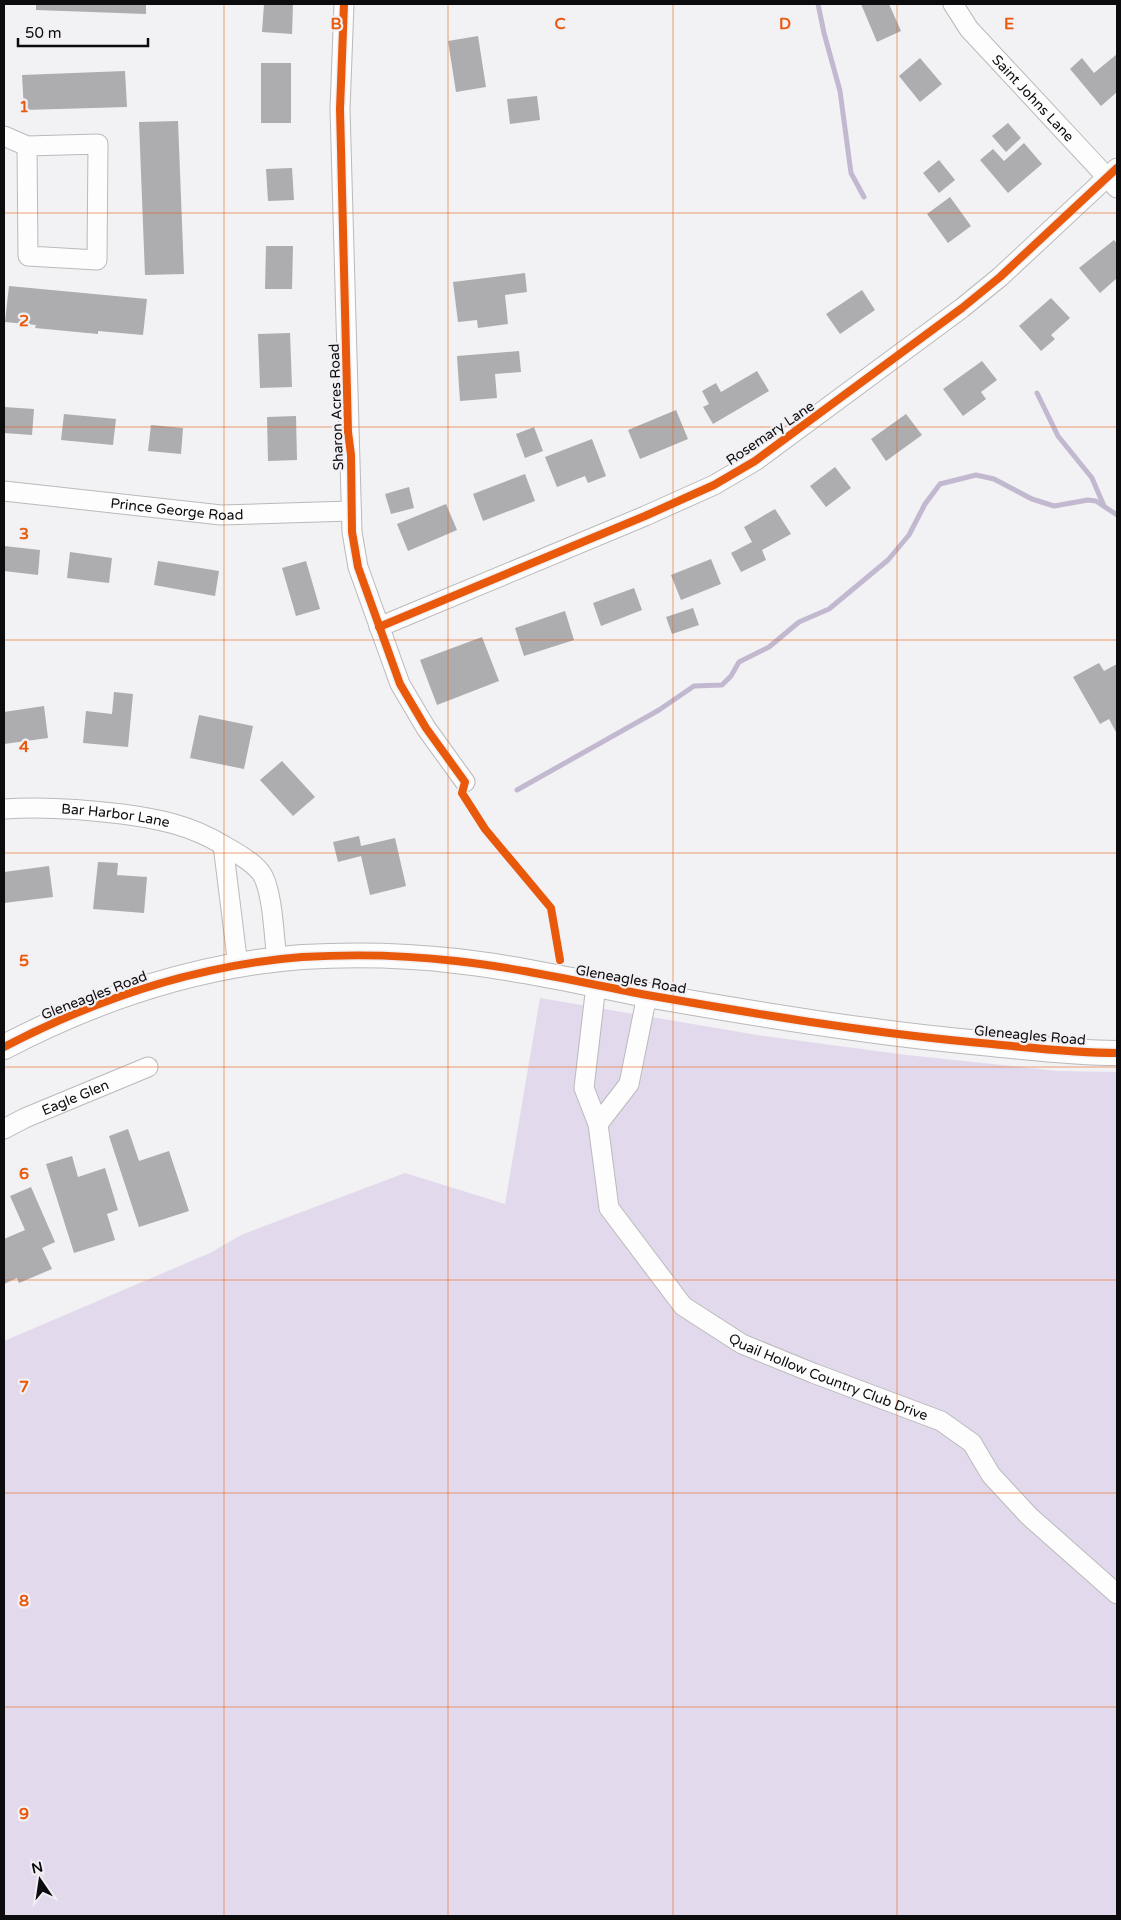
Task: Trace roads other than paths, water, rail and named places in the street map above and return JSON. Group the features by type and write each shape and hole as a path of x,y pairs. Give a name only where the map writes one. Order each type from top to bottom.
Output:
{"street":[{"name":"Sharon Acres Road","path":"344,4 340,109 352,532 358,567 400,684 426,728 465,782"},
{"name":"Saint Johns Lane","path":"953,4 969,29 1114,178"},
{"path":"4,136 27,146 98,144 97,260 28,256 27,146"},
{"name":"Rosemary Lane","path":"379,627 645,516 714,485 755,461 962,308 1114,178"},
{"name":"Prince George Road","path":"4,491 221,515 351,511"},
{"name":"Bar Harbor Lane","path":"4,808 87,809 164,820 204,833 244,858 262,875 272,913 277,960"},
{"path":"223,845 238,966"},
{"name":"Gleneagles Road","path":"4,1047 65,1018 135,990 238,966 277,960 369,955 414,957 469,963 736,1011 908,1036 1057,1050 1117,1053"},
{"name":"Quail Hollow Country Club Drive","path":"596,986 584,1088 598,1124 609,1208 682,1306 742,1344 941,1421 972,1443 991,1475 1029,1516 1117,1594"},
{"path":"598,1124 629,1084 647,995"},
{"name":"Eagle Glen","path":"4,1129 25,1118 148,1068"}],"waterway":[{"path":"818,4 840,91 851,173 864,197"},
{"path":"1037,393 1058,436 1092,478 1104,506"},
{"path":"517,790 659,710 694,686 722,685 731,676 739,662 769,647 799,622 829,609 888,560 909,535 925,504 940,484 976,475 994,479 1032,499 1054,506 1088,500 1096,501 1117,515"}]}
